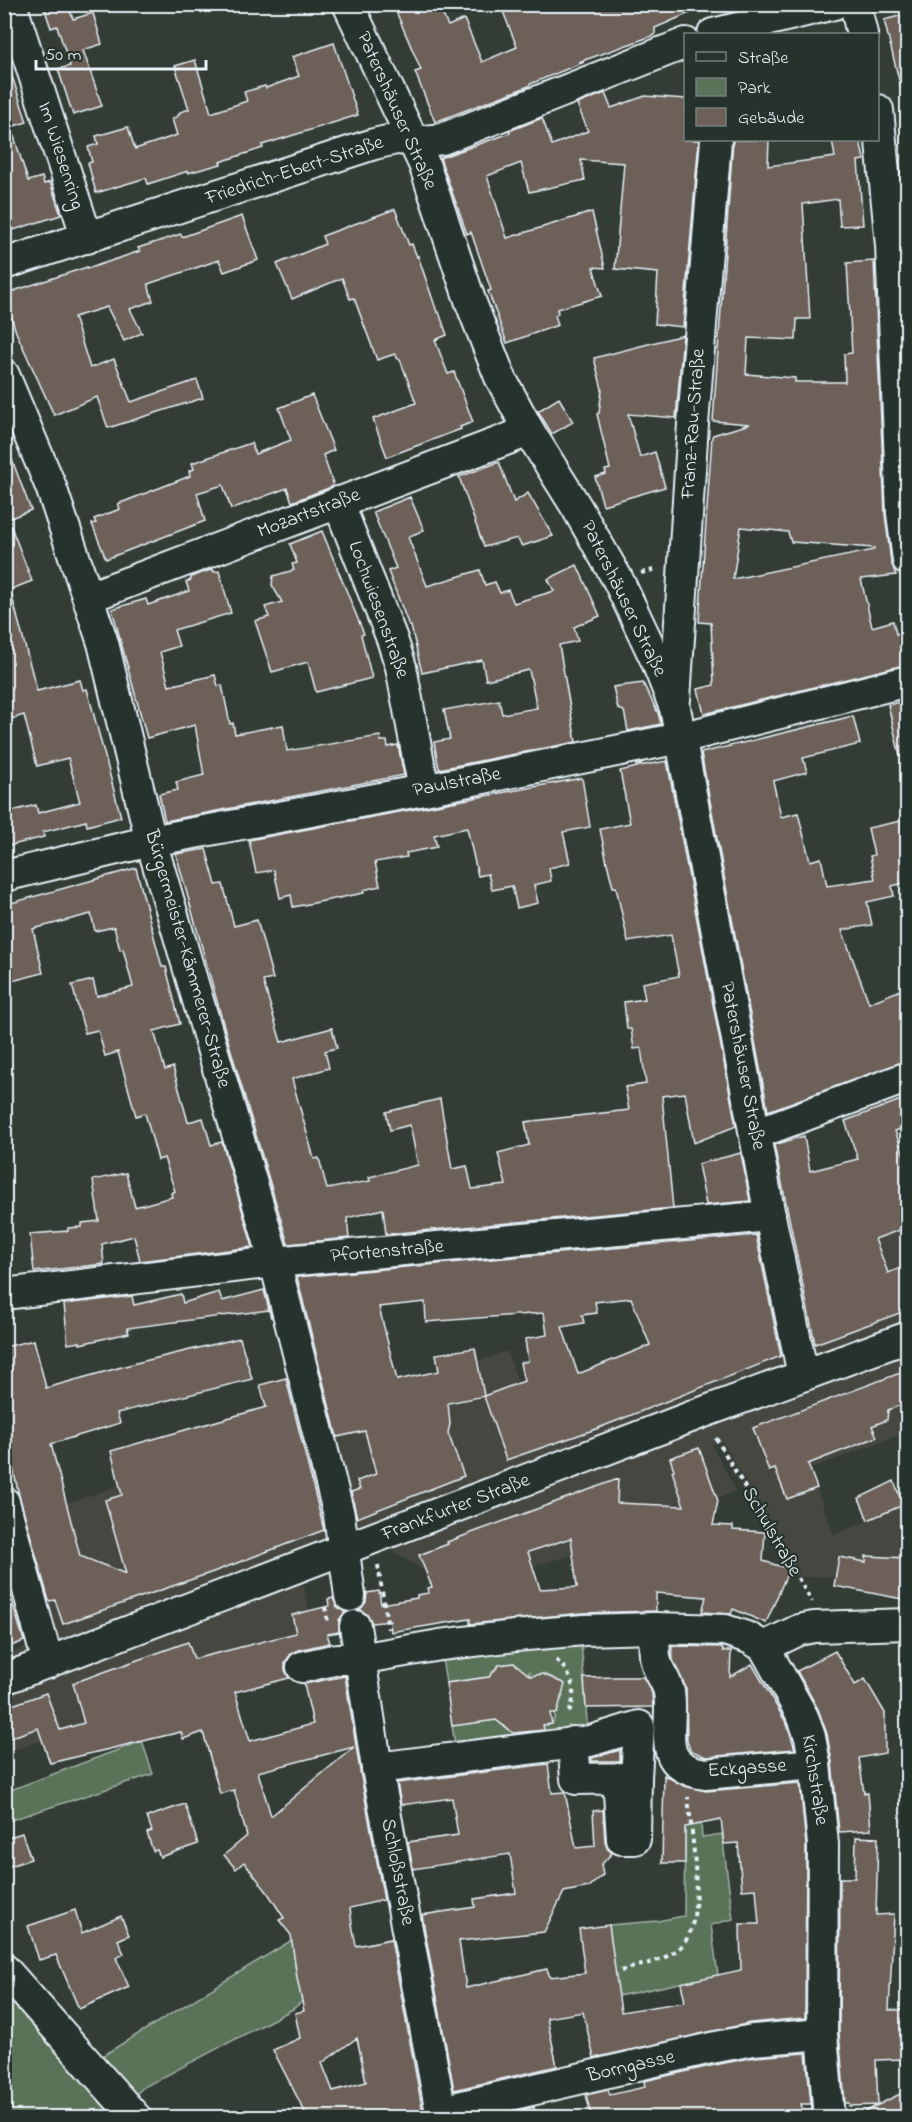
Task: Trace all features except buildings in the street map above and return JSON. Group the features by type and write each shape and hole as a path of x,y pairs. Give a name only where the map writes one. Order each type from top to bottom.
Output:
{"street":[{"name":"Im Wiesenring","path":"11,4 87,238"},
{"name":"Patershäuser Straße","path":"348,4 424,164 484,339 512,401 618,580 656,660 675,708 770,1216 803,1375"},
{"path":"720,33 752,14 834,4"},
{"path":"855,4 862,33"},
{"name":"Friedrich-Ebert-Straße","path":"4,264 374,144 396,139 441,139 684,44"},
{"path":"879,120 891,245 902,513 908,560"},
{"name":"Franz-Rau-Straße","path":"675,708 716,141"},
{"name":"Bürgermeister-Kämmerer-Straße","path":"4,375 51,487 89,597 122,715 151,841 275,1262 339,1515 345,1551"},
{"name":"Mozartstraße","path":"89,597 529,431"},
{"name":"Lochwiesenstraße","path":"338,502 388,627 401,667 424,790"},
{"name":"Paulstraße","path":"4,876 151,841 424,790 680,738 908,681"},
{"path":"755,1134 908,1077"},
{"name":"Pfortenstraße","path":"4,1294 275,1262 770,1216"},
{"name":"Frankfurter Straße","path":"4,1679 908,1337"},
{"path":"4,1502 48,1663"},
{"path":"345,1551 350,1596"},
{"path":"302,1667 338,1659 359,1659 515,1636 584,1630 655,1628 725,1630 749,1638 764,1647 799,1630 826,1626 908,1623"},
{"name":"Schloßstraße","path":"355,1626 377,1768 442,2114"},
{"path":"655,1628 656,1663 669,1691 669,1751 685,1768"},
{"name":"Kirchstraße","path":"764,1647 803,1717 810,1737 815,1764 824,1844 822,2034 829,2118"},
{"path":"377,1768 568,1731 590,1741 639,1726 630,1773"},
{"name":"Eckgasse","path":"568,1731 576,1779 666,1767 685,1768 705,1774 815,1764"},
{"path":"4,1969 136,2118"},
{"name":"Borngasse","path":"442,2114 711,2048 753,2040 822,2034"}],"path":[{"path":"618,580 684,561"},
{"name":"Schulstraße","path":"716,1438 826,1626"},
{"path":"378,1565 391,1654"},
{"path":"551,1658 557,1660 568,1671 572,1687 574,1700 569,1714 568,1731"},
{"path":"621,1971 667,1956 684,1943 691,1927 696,1893 685,1768"}],"shaded area":[{"path":"907,1196 907,1432 810,1469 834,1535 907,1503 907,1600 834,1586 835,1577 801,1577 722,1441 712,1445 736,1491 665,1519 661,1530 495,1577 448,1563 425,1571 384,1546 301,1575 317,1648 5,1753 5,1655 38,1642 5,1525 507,1351 522,1394 661,1344 706,1295 823,1271"}],"green space":[{"path":"581,1640 588,1735 456,1752 452,1726 496,1720 508,1730 553,1722 555,1717 552,1709 563,1697 560,1682 545,1674 530,1676 530,1672 526,1673 514,1663 499,1665 489,1677 446,1683 442,1658"},
{"path":"142,1741 153,1774 5,1822 5,1792"},
{"path":"701,1824 702,1837 722,1834 733,1919 711,1925 718,1975 618,1996 609,1925 658,1921 684,1916 685,1825"},
{"path":"292,1940 297,1978 311,1976 312,1993 293,2009 144,2087 135,2095 102,2056"},
{"path":"5,1994 120,2117 5,2117"}]}
